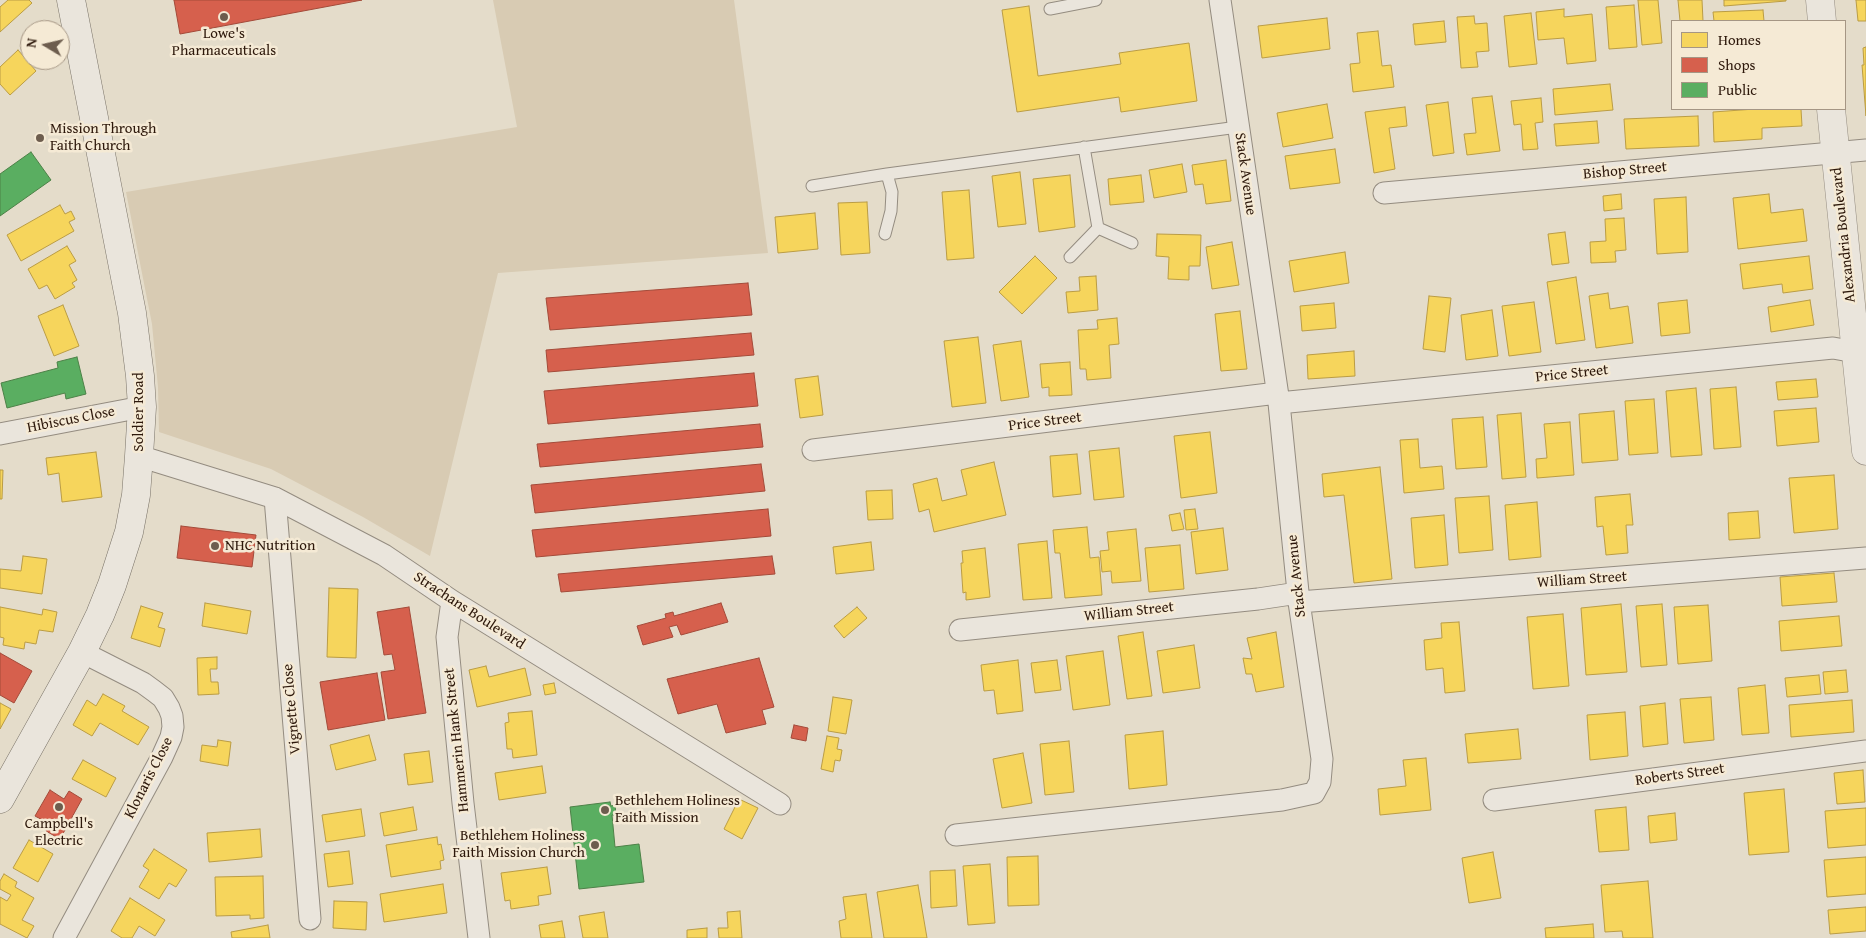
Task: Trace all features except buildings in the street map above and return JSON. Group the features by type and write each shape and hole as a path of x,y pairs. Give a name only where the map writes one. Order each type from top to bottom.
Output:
{"main road":[{"name":"Soldier Road","path":"0,799 82,652 100,615 121,560 136,495 142,407 132,313 71,0"},
{"path":"1820,0 1822,20"},
{"name":"Alexandria Boulevard","path":"1831,110 1861,354 1866,451"}],"street":[{"name":"Stack Avenue","path":"956,835 1282,800 1314,793 1320,782 1322,759 1299,597 1278,398 1220,0"},
{"name":"Bishop Street","path":"1384,193 1866,150"},
{"name":"Price Street","path":"812,450 1278,398 1834,348 1861,354"},
{"name":"Hibiscus Close","path":"0,434 142,407"},
{"name":"Strachans Boulevard","path":"139,456 275,498 384,555 452,601 780,804"},
{"name":"Vignette Close","path":"275,498 310,919"},
{"name":"William Street","path":"960,630 1258,599 1866,558"},
{"name":"Hammerin Hank Street","path":"452,601 447,637 463,803 479,938"},
{"name":"Klonaris Close","path":"64,938 162,757 173,728 172,716 163,698 144,683 82,652"},
{"name":"Roberts Street","path":"1494,800 1866,751"}],"lane":[{"path":"1050,10 1096,0"},
{"path":"812,186 887,174 1238,127"},
{"path":"1084,147 1098,228"},
{"path":"885,234 891,211 892,192 887,174"},
{"path":"1098,228 1132,243"},
{"path":"1070,257 1098,228"}],"shaded area":[{"path":"493,0 734,0 768,253 498,273 430,556 363,517 271,469 159,432 158,387 152,324 126,192 517,127"}],"place":[{"name":"Lowe's Pharmaceuticals","path":"224,17"},
{"name":"Mission Through Faith Church","path":"40,138"},
{"name":"NHC Nutrition","path":"215,546"},
{"name":"Campbell's Electric","path":"59,807"},
{"name":"Bethlehem Holiness Faith Mission","path":"605,810"},
{"name":"Bethlehem Holiness Faith Mission Church","path":"595,845"}]}
